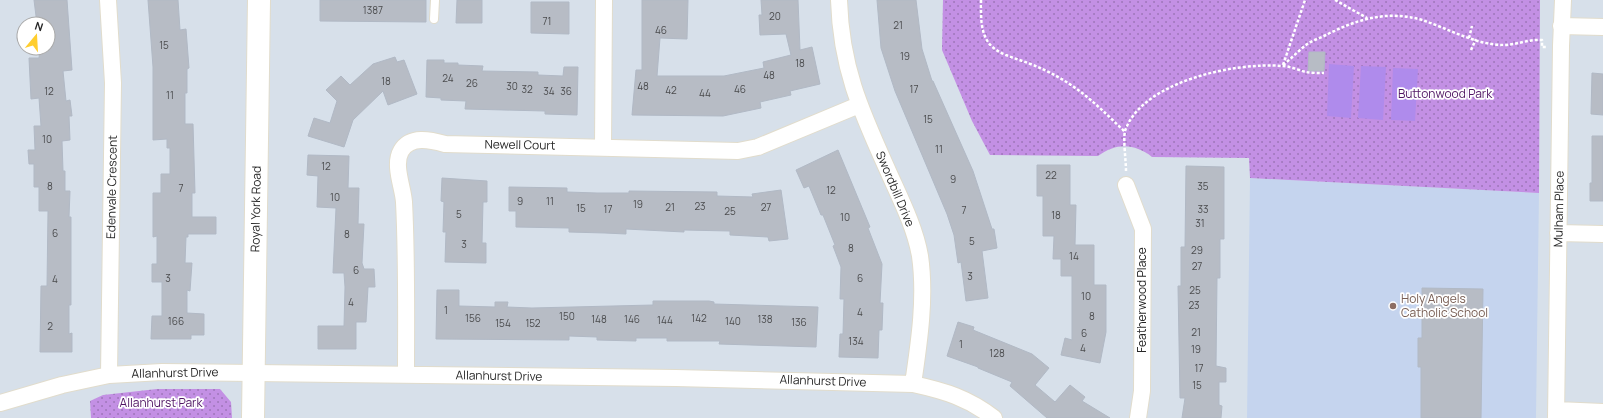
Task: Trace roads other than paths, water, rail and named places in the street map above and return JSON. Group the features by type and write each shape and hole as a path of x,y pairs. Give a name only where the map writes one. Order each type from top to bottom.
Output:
{"main road":[{"name":"Royal York Road","path":"253,418 259,0"}],"street":[{"name":"Edenvale Crescent","path":"108,0 113,83 109,375"},
{"path":"602,147 604,0"},
{"name":"Swordbill Drive","path":"839,0 842,48 859,105 900,198 920,256 920,322 913,384"},
{"name":"Mulham Place","path":"1556,414 1561,26 1564,0"},
{"path":"1561,26 1603,27"},
{"name":"Newell Court","path":"406,375 407,258 403,192 399,165 402,150 409,143 419,140 446,144 738,150 758,147 859,105"},
{"name":"Featherwood Place","path":"1126,185 1143,228 1142,391 1138,418"},
{"path":"1558,233 1603,234"},
{"name":"Allanhurst Drive","path":"0,403 62,385 109,375 162,372 684,378 913,384 946,391 973,404 994,418"},
{"path":"1556,414 1603,412"}],"lane":[{"path":"434,19 435,0"}],"place":[{"name":"Holy Angels Catholic School","path":"1393,306"}],"park label":[{"name":"Buttonwood Park","path":"1445,94"},
{"name":"Allanhurst Park","path":"161,403"}]}
